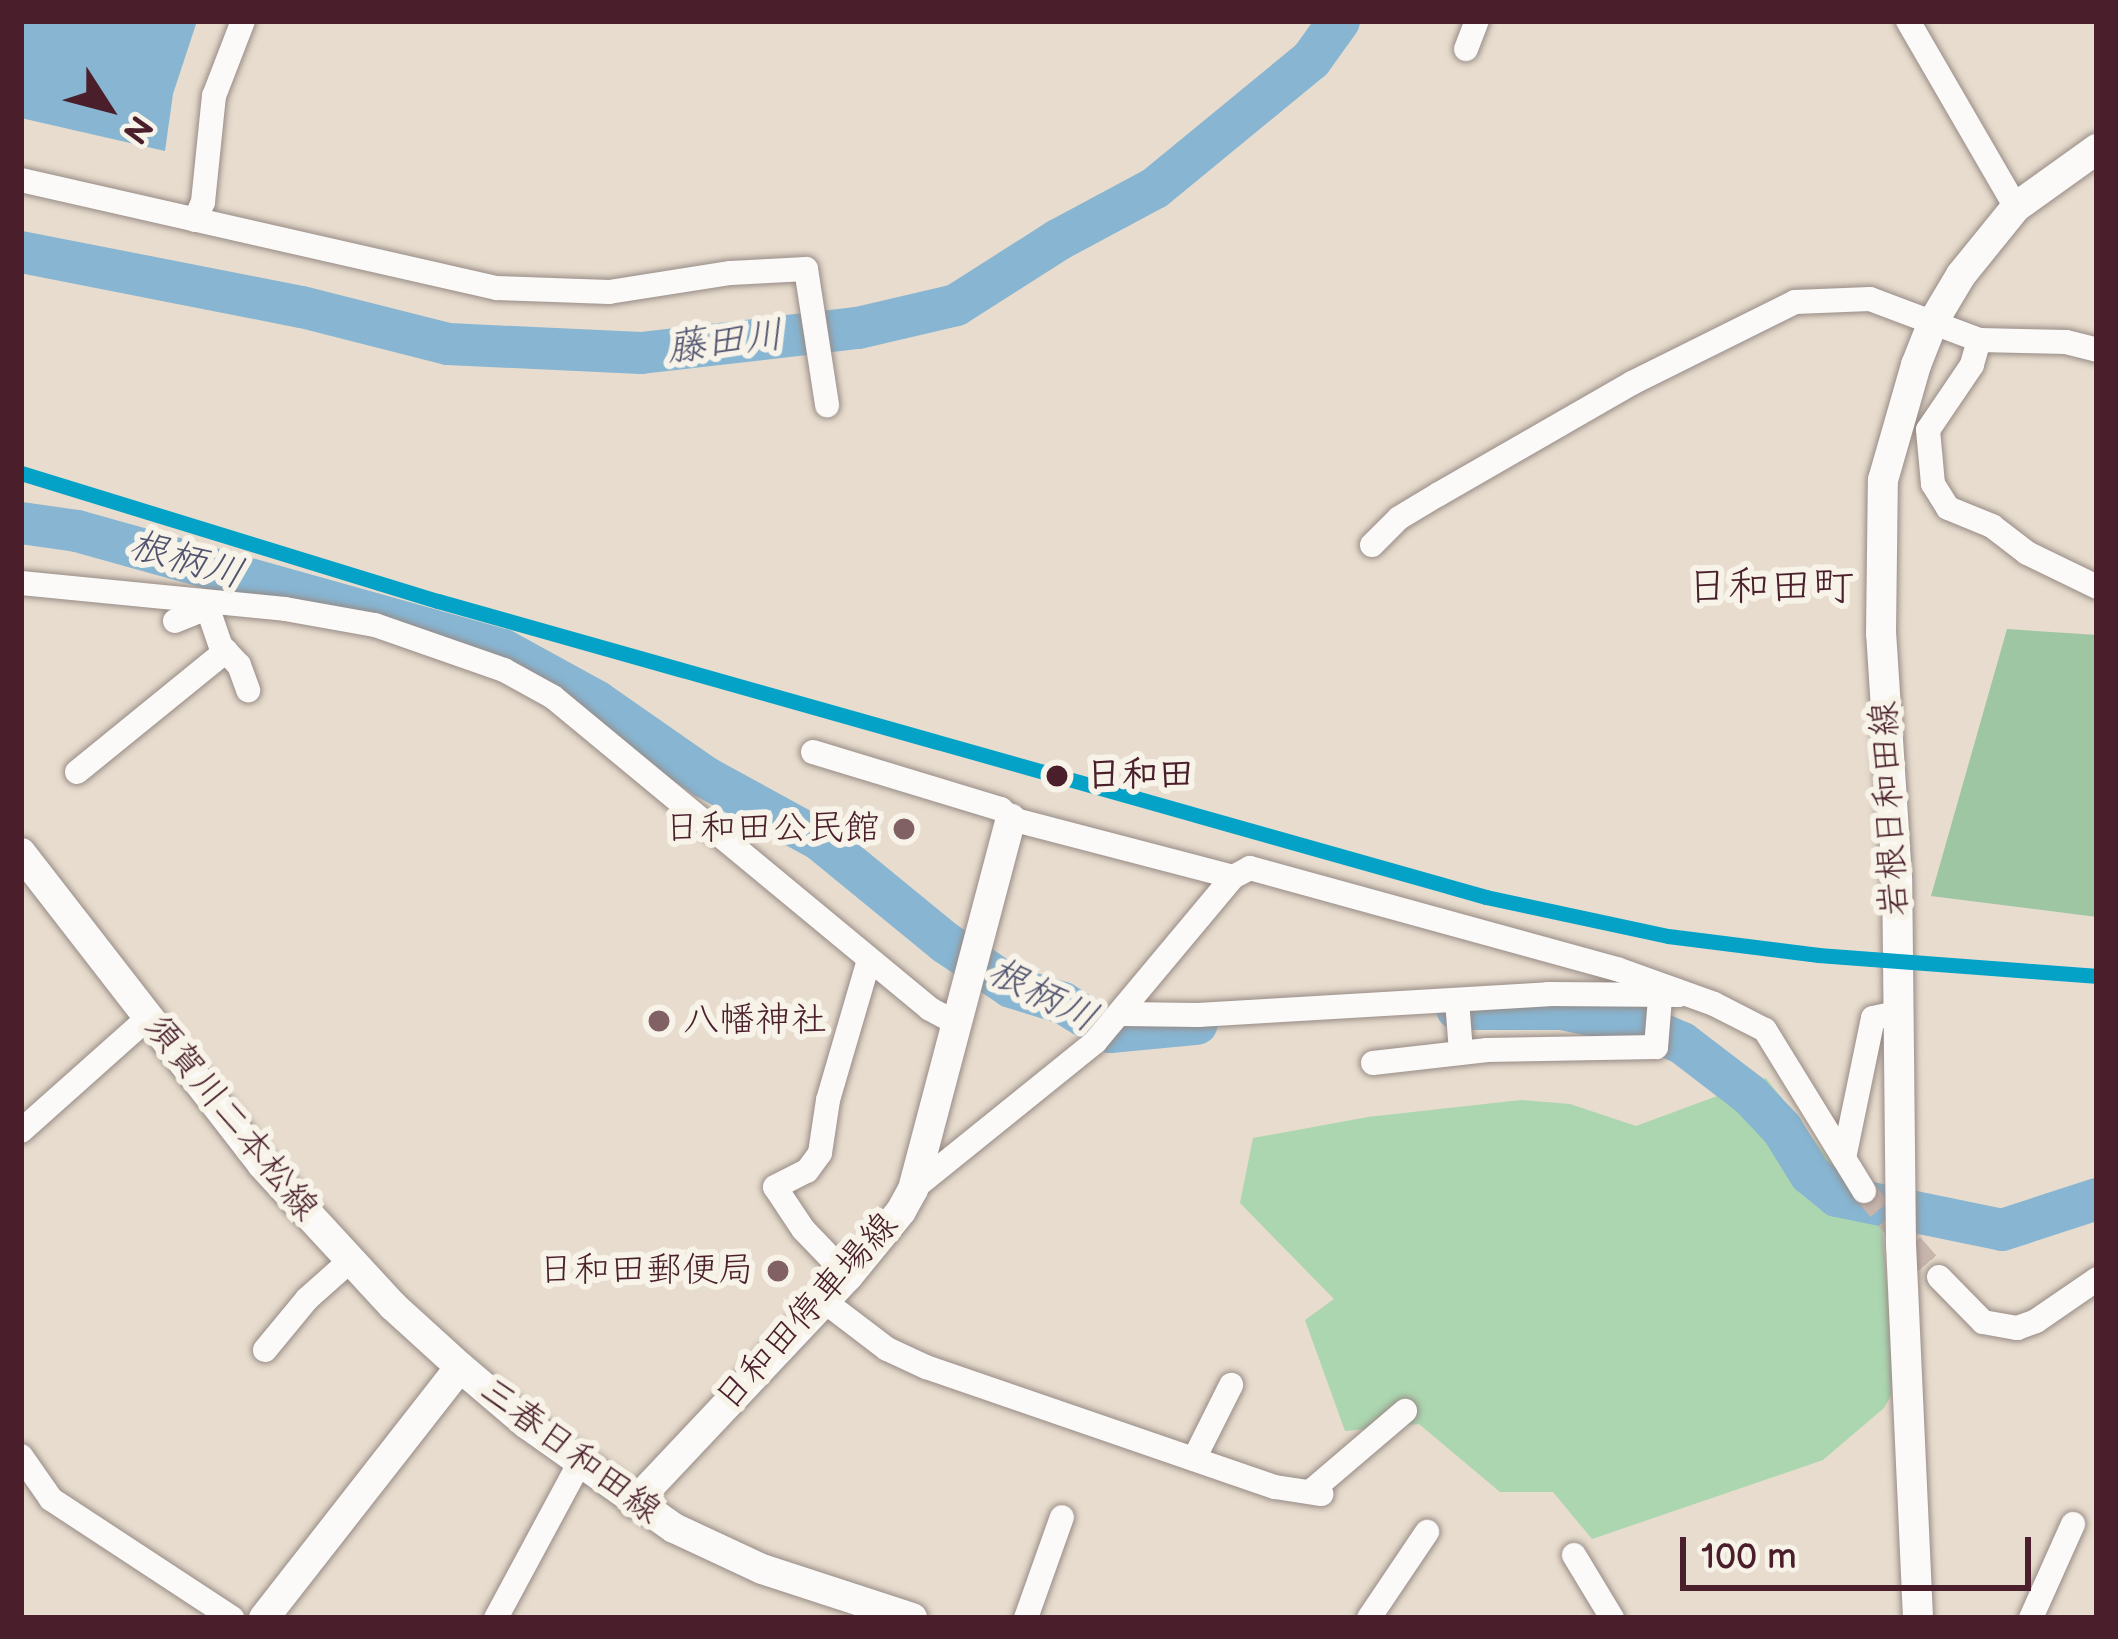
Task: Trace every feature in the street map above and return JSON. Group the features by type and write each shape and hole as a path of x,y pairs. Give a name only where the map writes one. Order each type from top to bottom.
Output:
{"main road":[{"name":"岩根日和田線","path":"1918,1618 1895,1001 1897,879 1881,634 1883,480 1933,322 1988,239 2016,207 2097,148"},
{"name":"日和田停車場線","path":"634,1503 848,1276 913,1189 1011,819"},
{"name":"須賀川二本松線","path":"21,853 262,1164 460,1367"},
{"name":"三春日和田線","path":"265,1618 460,1367 634,1503 762,1569 911,1618"}],"street":[{"path":"196,220 203,202 214,96 243,21"},
{"path":"1466,49 1477,21"},
{"path":"1908,21 2016,207"},
{"path":"21,180 366,262 514,289 608,292 731,273 806,269 827,405"},
{"path":"1372,545 1400,518 1438,494 1652,373 1795,302 1870,299 1978,340 2066,342 2097,350"},
{"path":"1978,340 1972,365 1934,414 1928,430 1933,484 1948,508 1992,526 2027,553 2097,587"},
{"path":"21,584 375,625 467,654 531,684 929,1009 956,1023"},
{"path":"175,622 215,607"},
{"path":"215,607 226,651 239,664 248,690"},
{"path":"77,772 226,651"},
{"path":"813,752 1001,809 1011,819 1233,877"},
{"path":"913,1189 1123,1014 1233,877 1256,869 1486,931 1687,994 1765,1030 1864,1191"},
{"path":"848,1276 803,1229 775,1187 807,1172 820,1154 828,1100 869,960"},
{"path":"1123,1014 1198,1015 1548,994 1658,1007 1687,994"},
{"path":"1457,1000 1460,1046"},
{"path":"1844,1158 1873,1018 1895,1001"},
{"path":"1372,1063 1460,1046 1656,1047 1658,1007"},
{"path":"21,1131 148,1018"},
{"path":"265,1350 308,1299 351,1260"},
{"path":"1939,1277 1982,1322 2017,1328 2036,1321 2097,1279"},
{"path":"824,1301 887,1349 926,1367 1194,1459 1316,1493 1405,1412"},
{"path":"1194,1459 1231,1385"},
{"path":"21,1456 51,1499 232,1618"},
{"path":"496,1618 580,1462"},
{"path":"1026,1618 1062,1517"},
{"path":"2031,1618 2073,1524"},
{"path":"1369,1618 1427,1532"},
{"path":"1574,1555 1612,1618"}],"green space":[{"path":"2007,629 2097,635 2097,917 1931,896"},
{"path":"1766,1078 1882,1227 1896,1387 1884,1408 1823,1460 1592,1539 1553,1492 1500,1492 1419,1424 1345,1431 1305,1320 1334,1299 1240,1203 1253,1138 1368,1117 1521,1100 1570,1104 1636,1126"}],"water":[{"path":"21,21 197,21 173,94 165,151 21,118"}],"waterway":[{"name":"藤田川","path":"21,252 302,307 448,344 641,353 858,328 956,305 1058,240 1155,188 1311,60 1339,21"},
{"name":"根柄川","path":"21,523 77,531 503,650 596,701 705,777 820,840 946,943 1011,987 1063,1003 1110,1032 1197,1024"},
{"name":"根柄川","path":"1457,1009 1562,1009 1645,1027 1682,1043 1750,1095 1782,1129 1810,1174 1837,1196 2002,1230 2097,1199"}],"tunnel":[{"path":"1864,1191 1939,1277"}],"transit line":[{"path":"21,473 438,601 1486,897 1668,936 1819,955 2097,976"}],"place":[{"name":"日和田","path":"1057,776"},
{"name":"日和田公民館","path":"904,829"},
{"name":"八幡神社","path":"659,1021"},
{"name":"日和田郵便局","path":"778,1271"}],"district":[{"name":"日和田町","path":"1770,588"}]}
